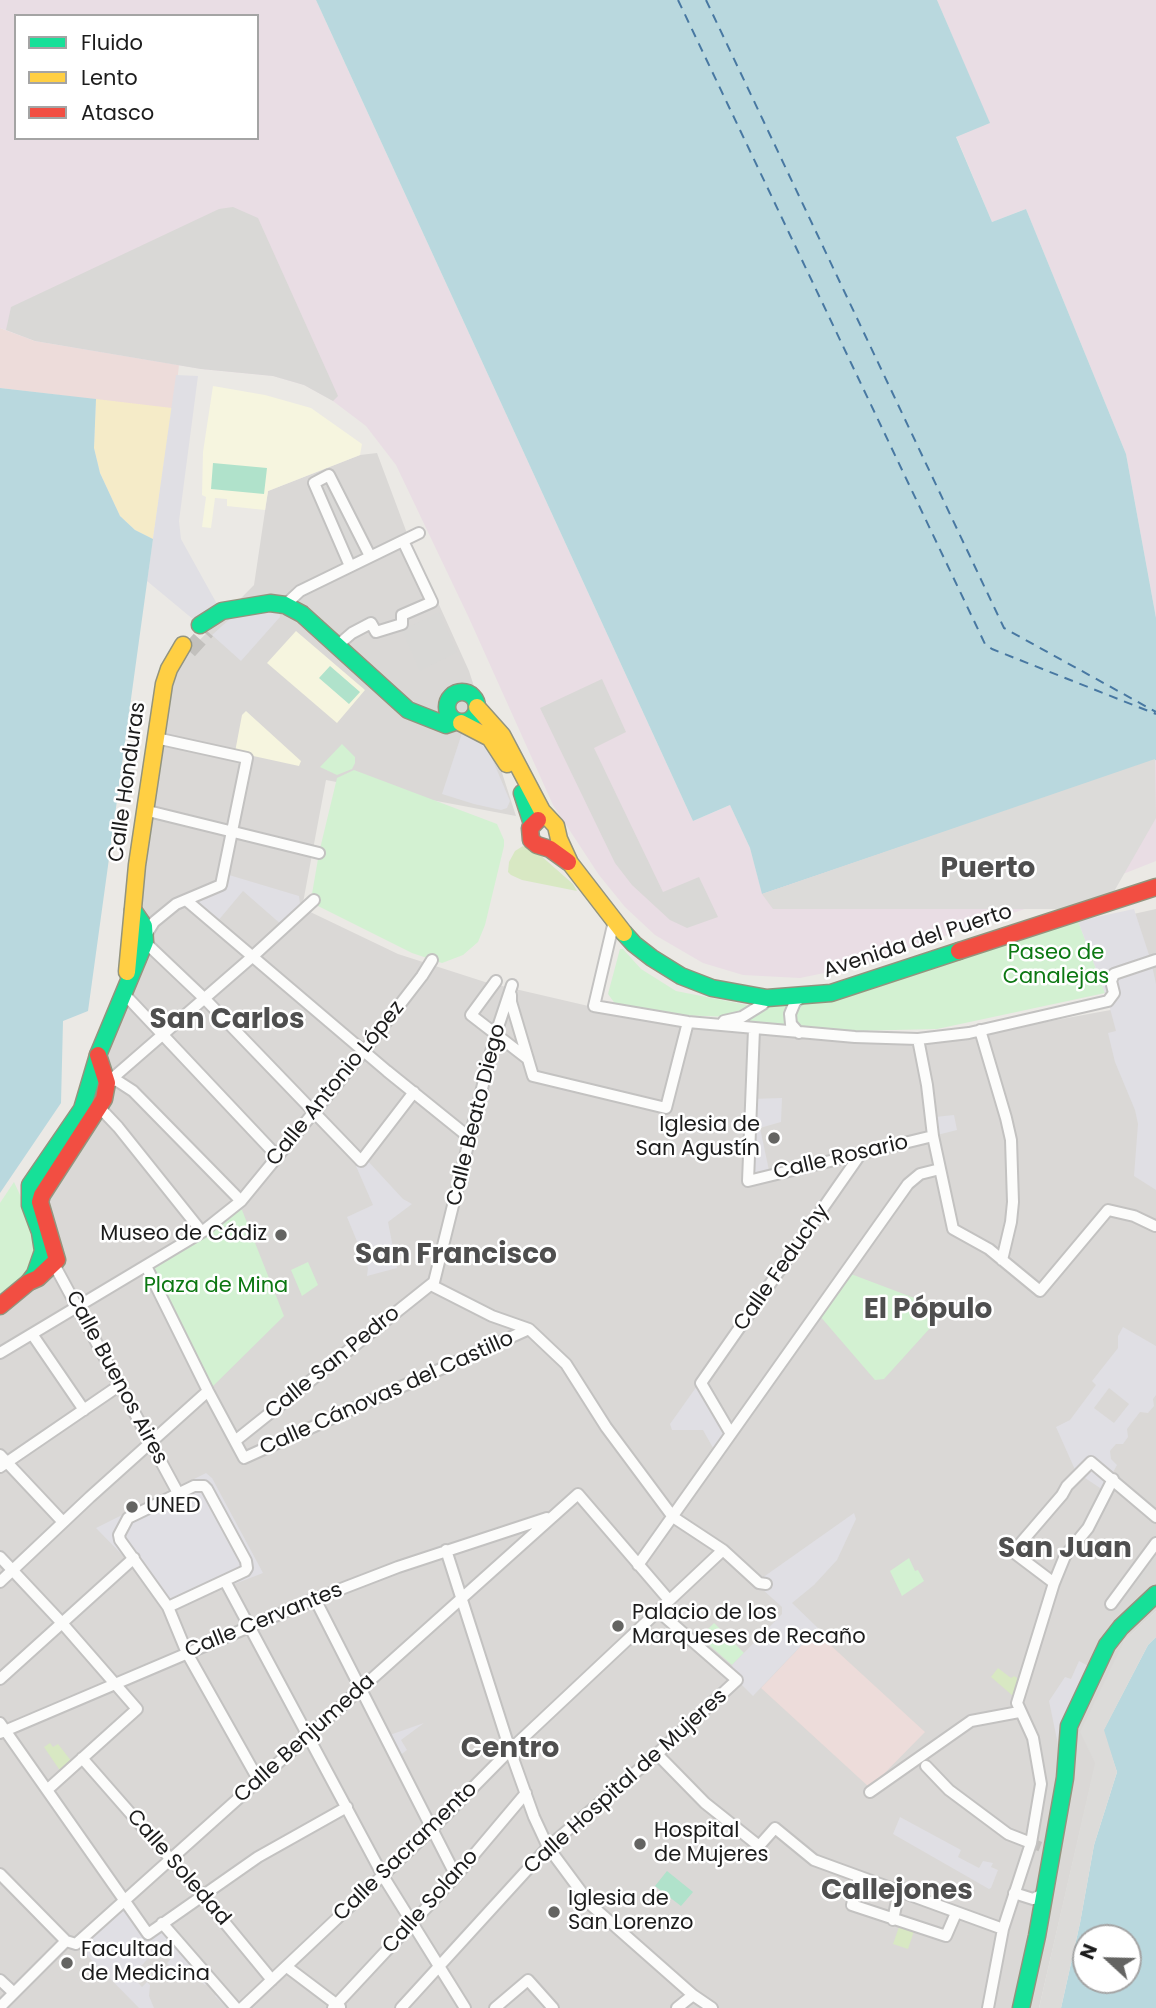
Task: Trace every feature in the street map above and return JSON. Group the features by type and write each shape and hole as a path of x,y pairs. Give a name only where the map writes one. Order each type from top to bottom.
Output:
{"street":[{"path":"350,566 314,483 329,475 370,556"},
{"path":"285,605 300,591 419,533"},
{"path":"338,645 352,633 371,623 376,632 402,624 402,615 432,602 403,541"},
{"path":"204,628 216,613 263,604 285,605 302,614 403,705 416,715 446,725 471,719 477,707 473,697 464,692 455,694 448,701 421,709 403,705"},
{"name":"Calle Honduras","path":"127,982 145,810 164,684 172,663 186,648"},
{"path":"448,701 447,711 458,722 490,738 502,755 525,800 532,824"},
{"name":"Avenida del Puerto","path":"477,707 502,735 570,863 614,921 642,950 681,976 712,988 766,998 831,993 1156,887"},
{"path":"49,1258 30,1205 30,1185 82,1109 98,1055 146,939 165,912 221,885 247,758 156,738"},
{"path":"145,810 319,853"},
{"path":"539,819 553,827 552,844 545,847 531,840 529,832 532,824 539,819"},
{"name":"Avenida del Puerto","path":"545,847 570,863"},
{"path":"186,900 470,1138"},
{"path":"107,1083 314,900"},
{"path":"133,910 141,918 146,939 360,1161 414,1092"},
{"path":"614,921 594,1006 688,1022 799,1033 918,1039 980,1030 1108,1001 1114,993 1111,981 1114,974 1154,960"},
{"name":"Calle Antonio López","path":"238,1203 364,1051 432,960"},
{"path":"496,981 471,1015 528,1059 533,1076 666,1108 688,1022"},
{"path":"127,982 125,991 129,999 277,1156"},
{"name":"Calle Beato Diego","path":"431,1285 436,1279 495,1036 512,985 511,1002 528,1059"},
{"path":"799,1033 792,1024 790,1014 795,1003 802,997"},
{"path":"707,1023 742,1017 763,1004 766,998"},
{"name":"Calle Rosario","path":"754,1029 748,1181 933,1136"},
{"path":"980,1030 1011,1140 1013,1202 1002,1260"},
{"path":"918,1039 933,1136 953,1229 1002,1260 1040,1291 1108,1210 1134,1216 1155,1226"},
{"path":"0,1306 30,1282 49,1258 50,1231 40,1202 100,1108 107,1083 98,1055"},
{"path":"0,1353 202,1232 238,1203 133,1091 116,1080 107,1083"},
{"path":"100,1108 202,1232"},
{"name":"Calle Feduchy","path":"731,1434 701,1383 862,1152"},
{"path":"670,1600 638,1565 908,1184 920,1174 940,1169"},
{"name":"Calle Buenos Aires","path":"49,1258 178,1493"},
{"path":"146,1266 234,1441"},
{"path":"431,1285 492,1316 529,1329 566,1364 606,1427 673,1517 723,1550 753,1579 766,1584"},
{"name":"Calle San Pedro","path":"234,1441 431,1285"},
{"name":"Calle Cánovas del Castillo","path":"234,1441 244,1458 529,1329"},
{"path":"32,1334 83,1410"},
{"path":"63,1522 2,1461 120,1385"},
{"path":"0,1582 208,1391"},
{"path":"1054,1583 1013,1552 1067,1486 1091,1462 1156,1517"},
{"path":"988,2008 1003,1929 1031,1843 1041,1784 1033,1738 1017,1703 1065,1556 1088,1528 1112,1479"},
{"path":"168,1607 247,1568 204,1486 194,1486 128,1518 119,1535 168,1607 187,1653 259,1781"},
{"name":"Calle Benjumeda","path":"0,2007 71,1943 171,1860 578,1494 638,1565"},
{"name":"Calle Cervantes","path":"2,1729 315,1599 446,1550 551,1516"},
{"path":"526,1524 533,1534"},
{"path":"1111,1604 1156,1543"},
{"path":"446,1550 510,1750 548,1847 591,1905 693,1995 712,2008"},
{"name":"Calle Sacramento","path":"242,2008 723,1550"},
{"path":"0,1557 137,1709 47,1790"},
{"path":"0,1679 134,1558"},
{"path":"225,1581 383,1876 465,2008"},
{"path":"1021,2008 1044,1895 1048,1851 1067,1751 1069,1726 1107,1645 1121,1627 1155,1594"},
{"path":"315,1599 456,1876"},
{"name":"Calle Hospital de Mujeres","path":"401,2008 548,1847 657,1754 737,1680 658,1611"},
{"path":"870,1792 944,1743 971,1721 1019,1712"},
{"path":"2,1729 148,1934 258,1857 347,1807"},
{"path":"1044,1895 1065,1830 1071,1779 1067,1751"},
{"path":"657,1754 705,1804 759,1846 775,1828 814,1860 1003,1929"},
{"name":"Calle Soledad","path":"82,1758 272,1980"},
{"path":"926,1766 949,1790 1007,1834 1031,1843"},
{"name":"Calle Solano","path":"337,2007 456,1876 526,1793"},
{"path":"0,1874 71,1943"},
{"path":"859,1877 852,1905 946,1936 956,1913"},
{"path":"893,1920 899,1891"},
{"path":"1014,1893 1044,1895"},
{"path":"162,1923 236,2008"},
{"path":"287,1967 337,2007"},
{"path":"0,1980 14,1993"},
{"path":"495,2008 528,1980 553,2008"},
{"path":"677,2008 693,1995"}],"shaded area":[{"path":"0,0 316,0 693,821 730,805 750,848 762,893 1156,760 1156,861 1090,887 853,967 800,978 743,975 703,963 655,935 625,907 599,875 553,805 469,618 396,465 366,426 333,401 304,385 273,376 201,369 35,341 0,328"},
{"path":"937,0 1156,0 1156,618 1126,454 1026,209 992,222 956,136 989,123"},
{"path":"233,207 258,218 338,396 333,401 304,385 273,376 201,369 35,341 6,330 11,307 219,209"},
{"path":"0,328 35,341 179,365 174,409 0,388"},
{"path":"176,375 198,376 179,521 181,539 217,604 208,611 200,625 147,581"},
{"path":"213,386 265,395 311,408 362,444 360,455 268,491 265,510 227,506 227,499 215,498 211,528 202,527 206,497 202,495 203,452"},
{"path":"377,453 408,536 469,671 516,816 326,780 302,908 398,954 485,982 653,1021 836,1039 969,1036 1116,1009 1084,925 1156,909 1156,1611 1124,1641 1039,2008 0,2008 0,1311 59,1263 44,1207 107,1098 102,1056 123,998 173,667 254,585 268,491 360,455"},
{"path":"336,473 370,543 339,557 316,507 319,506 312,488"},
{"path":"257,611 279,611 280,617 241,661 212,635 233,616"},
{"path":"439,612 457,652 420,671 402,630"},
{"path":"296,631 365,690 337,723 267,663"},
{"path":"602,679 626,732 594,748 663,892 699,877 718,917 687,928 670,920 632,885 615,863 540,708"},
{"path":"246,711 301,761 299,766 235,752 242,715"},
{"path":"462,733 485,742 510,801 507,808 501,810 442,794"},
{"path":"229,875 299,896 300,904 283,926 243,891 217,922 192,902 221,890"},
{"path":"1134,909 1156,984 1156,1190 1134,1176 1138,1124 1135,1110 1115,1062 1108,1033 1116,1031 1108,1001 1078,921"},
{"path":"782,1098 781,1122 760,1128 770,1175 748,1181 751,1099"},
{"path":"954,1115 957,1130 933,1136 935,1117"},
{"path":"367,1160 403,1199 412,1204 388,1222 397,1268 367,1276 368,1268 347,1217 373,1205 356,1166"},
{"path":"1123,1327 1156,1346 1156,1395 1153,1399 1154,1406 1148,1413 1140,1412 1127,1429 1128,1437 1123,1444 1116,1444 1110,1451 1111,1459 1117,1465 1103,1490 1076,1472 1056,1427 1070,1420 1096,1385 1092,1381 1118,1348 1118,1336","holes":["1109,1388 1129,1404 1114,1423 1094,1408"]},
{"path":"697,1386 731,1434 717,1455 703,1430 672,1430 670,1424"},
{"path":"206,1473 212,1478 263,1573 211,1593 167,1615 132,1565 96,1528"},
{"path":"854,1513 856,1519 837,1560 814,1585 792,1603 818,1628 753,1696 737,1680 732,1665 782,1614 782,1607 762,1589 762,1578"},
{"path":"1156,1548 1156,1562 1116,1614 1109,1608"},
{"path":"815,1631 925,1732 870,1788 761,1688"},
{"path":"1079,1661 1092,1668 1060,1754 1049,1701 1065,1677 1071,1679"},
{"path":"424,1723 401,1740 407,1750 395,1759 384,1737"},
{"path":"900,1817 961,1850 958,1857 979,1868 983,1861 993,1863 991,1867 998,1870 991,1888 893,1834"},
{"path":"123,1901 148,1934 162,1923 236,2008 227,2008 215,1996 218,1992 208,1982 205,1985 186,1968 170,1966 167,1963 172,1958 162,1948 157,1953 155,1951 132,1976 142,1987 147,1982 150,1985 149,1996 154,2008 139,2008 76,1944"}],"green space":[{"path":"213,463 267,468 264,494 211,489"},
{"path":"330,666 360,692 349,704 319,678"},
{"path":"342,744 355,757 352,769 337,775 320,767"},
{"path":"354,770 497,824 504,846 485,925 478,942 463,955 442,963 412,953 316,905 312,894 337,778"},
{"path":"523,846 539,854 573,884 577,891 522,880 511,875 508,872 509,862 515,851"},
{"name":"Paseo de Canalejas","path":"1078,921 1105,993 937,1029 850,1031 744,1021 765,1007 830,1002"},
{"path":"620,949 641,969 676,991 752,1006 751,1009 731,1017 677,1015 616,1005 608,994"},
{"path":"14,1182 33,1223 38,1262 0,1298 0,1203"},
{"name":"Plaza de Mina","path":"236,1205 242,1210 284,1316 208,1391 146,1266"},
{"path":"308,1262 318,1285 302,1296 291,1270"},
{"path":"843,1271 938,1307 931,1327 884,1379 875,1380 819,1315"},
{"path":"909,1558 924,1581 902,1596 890,1571"},
{"path":"714,1623 744,1653 732,1665 700,1637"},
{"path":"998,1668 1011,1678 1014,1676 1019,1679 1013,1696 991,1677"},
{"path":"50,1743 53,1747 58,1744 72,1762 61,1772 44,1747"},
{"path":"667,1871 693,1892 681,1906 655,1886"},
{"path":"900,1924 915,1928 908,1949 893,1944"}],"sand":[{"path":"96,399 172,408 153,539 135,530 120,516 100,473 94,448"}],"water":[{"path":"316,0 937,0 990,123 956,137 992,222 1026,209 1126,454 1156,618 1156,760 762,894 750,848 730,805 693,821"},
{"path":"0,388 96,399 94,448 100,473 120,516 135,530 153,539 88,1011 63,1021 61,1103 0,1193"},
{"path":"1156,1637 1156,2008 1061,2008 1072,1959 1072,1994 1142,1994 1142,1924 1080,1924 1094,1845 1117,1772 1103,1731 1148,1645"}],"pier":[{"path":"1155,759 1156,818 1104,909 773,909 762,894"},
{"path":"1156,1611 1156,1637 1148,1645 1104,1730 1117,1772 1094,1845 1080,1924 1072,1924 1072,1959 1061,2008 1039,2008 1095,1763 1080,1732 1124,1641"}],"ferry route":[{"path":"678,0 985,644 1156,714"},
{"path":"706,0 1004,628 1156,712"}],"tunnel":[{"path":"189,651 207,631"},
{"path":"1031,1843 1044,1848"}],"traffic: fast":[{"path":"200,625 222,611 270,603 285,605 302,614 408,710 446,725 455,722"},
{"path":"462,692 473,696 477,707 473,718 462,722 451,718 447,707 451,696 462,692"},
{"path":"522,793 532,824"},
{"path":"29,1282 35,1274 43,1251 40,1232 30,1205 30,1185 82,1109 98,1055 145,942 144,926 133,910"},
{"path":"624,933 652,958 681,976 712,988 767,998 831,993 959,951"},
{"path":"1021,2008 1037,1936 1065,1778 1069,1726 1107,1645 1121,1627 1156,1594"}],"traffic: slow":[{"path":"127,972 137,865 164,684 183,645"},
{"path":"477,707 502,735 542,811 556,826 570,863 624,933"},
{"path":"461,723 490,738 507,764"}],"traffic: jam":[{"path":"538,820 530,828 531,840 568,862"},
{"path":"959,951 1156,887"},
{"path":"0,1306 57,1260 40,1202 104,1099 107,1083 98,1055"}],"place":[{"name":"Iglesia de San Agustín","path":"774,1138"},
{"name":"Museo de Cádiz","path":"281,1235"},
{"name":"UNED","path":"132,1507"},
{"name":"Palacio de los Marqueses de Recaño","path":"618,1626"},
{"name":"Hospital de Mujeres","path":"640,1844"},
{"name":"Iglesia de San Lorenzo","path":"554,1912"},
{"name":"Facultad de Medicina","path":"67,1963"}],"district":[{"name":"Puerto","path":"988,870"},
{"name":"San Carlos","path":"227,1021"},
{"name":"San Francisco","path":"456,1256"},
{"name":"El Pópulo","path":"928,1311"},
{"name":"San Juan","path":"1065,1550"},
{"name":"Centro","path":"510,1750"},
{"name":"Callejones","path":"897,1892"}]}
